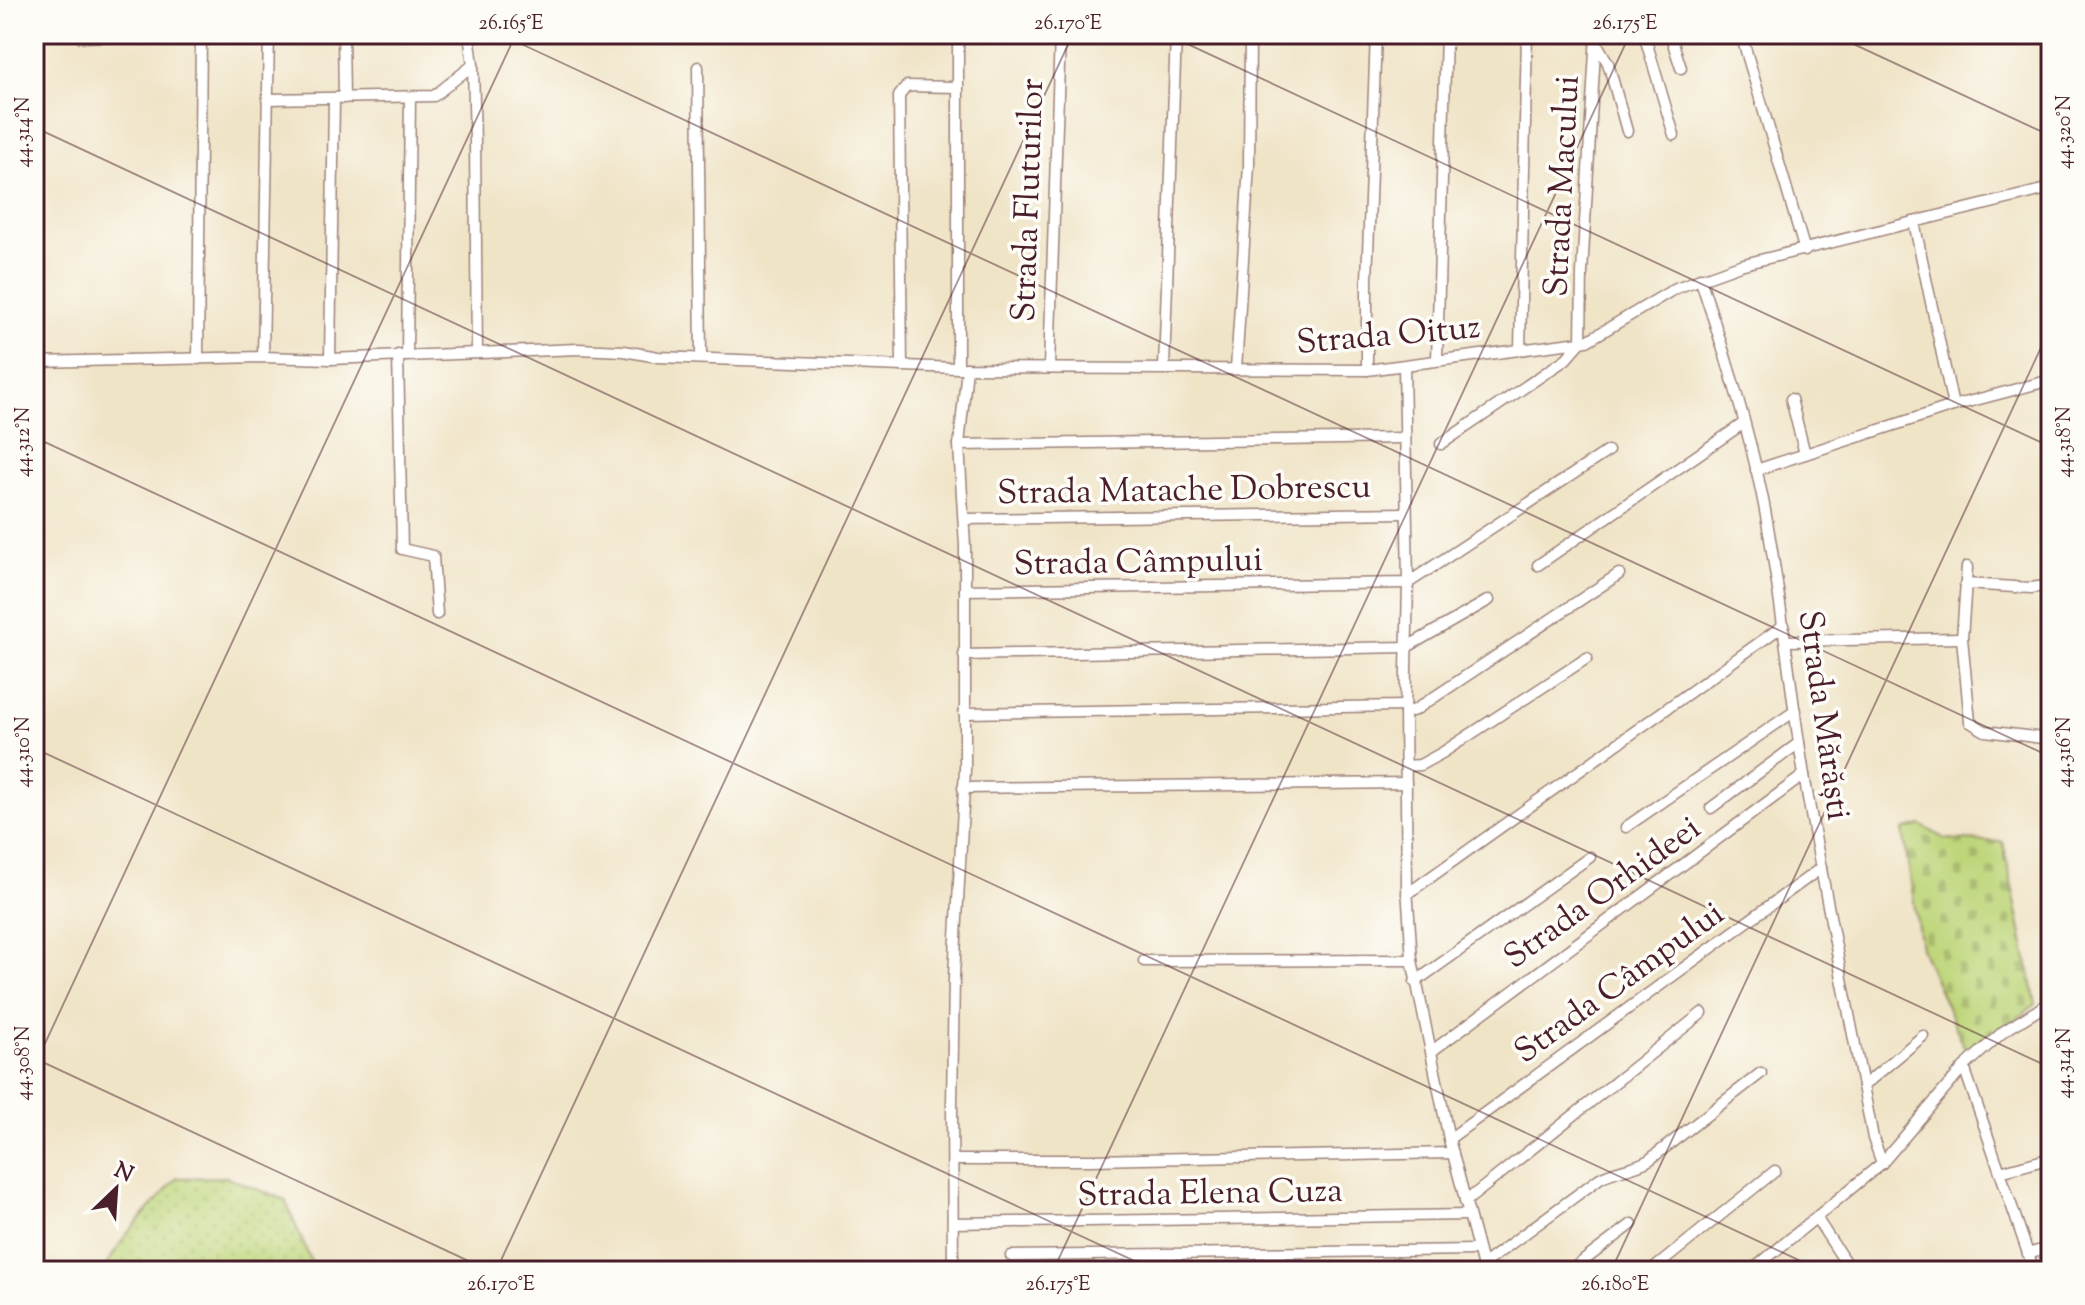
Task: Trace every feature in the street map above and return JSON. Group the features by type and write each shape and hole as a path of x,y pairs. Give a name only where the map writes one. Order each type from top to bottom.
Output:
{"street":[{"path":"81,37 192,34"},
{"path":"198,359 201,34"},
{"path":"263,357 269,34"},
{"path":"330,359 343,34"},
{"path":"469,34 473,65 477,352"},
{"path":"953,1271 954,976 963,788 965,590 959,445 962,368 956,87 958,34"},
{"name":"Strada Fluturilor","path":"1049,368 1060,34"},
{"path":"1164,368 1176,34"},
{"path":"1236,369 1249,165 1250,34"},
{"path":"1367,370 1376,34"},
{"path":"1437,359 1446,34"},
{"path":"1520,349 1527,34"},
{"path":"1644,34 1674,135"},
{"path":"1670,34 1681,68"},
{"path":"1741,34 1805,251"},
{"path":"1596,38 1608,63 1627,131"},
{"name":"Strada Macului","path":"1581,342 1582,273 1596,38"},
{"path":"268,99 434,96 473,65"},
{"path":"698,67 701,358"},
{"path":"902,366 899,96 907,86 956,87"},
{"path":"410,97 402,355 402,549 433,556 437,614"},
{"name":"Strada Oituz","path":"34,362 263,357 330,359 578,349 624,351 658,357 962,368 1367,370 1581,342 1596,337 1666,293 1700,278 1740,265 2051,188"},
{"path":"1914,222 1953,406"},
{"name":"Strada Mărăști","path":"1700,278 1756,470 1787,641 1804,775 1873,1138 1882,1163"},
{"path":"1441,444 1566,359 1581,342"},
{"path":"1404,366 1408,583 1405,709 1407,894 1412,960 1449,1139 1483,1268 1600,1178 1621,1168 1640,1166 1649,1160 1761,1073"},
{"path":"1756,470 1953,406 2051,380"},
{"path":"1791,399 1805,454"},
{"path":"1538,565 1744,423"},
{"path":"959,445 1405,438"},
{"path":"1408,583 1608,451"},
{"name":"Strada Matache Dobrescu","path":"964,519 1406,513"},
{"path":"1967,567 1962,638 1970,722 1985,731 2051,739"},
{"path":"964,713 1415,710 1619,574"},
{"name":"Strada Câmpului","path":"965,590 1408,583"},
{"path":"1965,584 2031,588 2051,585"},
{"path":"964,655 1407,647 1489,600"},
{"path":"1407,894 1784,625"},
{"path":"1787,641 1962,638"},
{"path":"1406,766 1420,765 1442,753 1587,658"},
{"path":"1626,827 1795,711"},
{"path":"1711,808 1799,743"},
{"name":"Strada Orhideei","path":"1432,1051 1804,775"},
{"path":"963,788 1406,783"},
{"path":"1415,982 1590,857"},
{"name":"Strada Câmpului","path":"1449,1139 1821,868"},
{"path":"1144,961 1412,960"},
{"path":"1751,1271 1882,1163 1964,1067 2004,1031 2051,1002"},
{"path":"1465,1202 1702,1013"},
{"path":"1863,1086 1923,1036"},
{"path":"1964,1067 2034,1271"},
{"path":"953,1160 1453,1153"},
{"path":"2000,1172 2051,1158"},
{"path":"1651,1271 1775,1171"},
{"name":"Strada Elena Cuza","path":"954,1223 1468,1215"},
{"path":"1817,1219 1851,1271"},
{"path":"1570,1271 1632,1224"},
{"path":"2028,1254 2051,1247"},
{"path":"1011,1256 1478,1250"}],"green space":[{"path":"1921,825 1945,839 2003,842 2036,1004 1968,1055 1921,948 1903,830"},
{"path":"226,1177 285,1200 315,1271 103,1271 125,1236 177,1178"}]}
